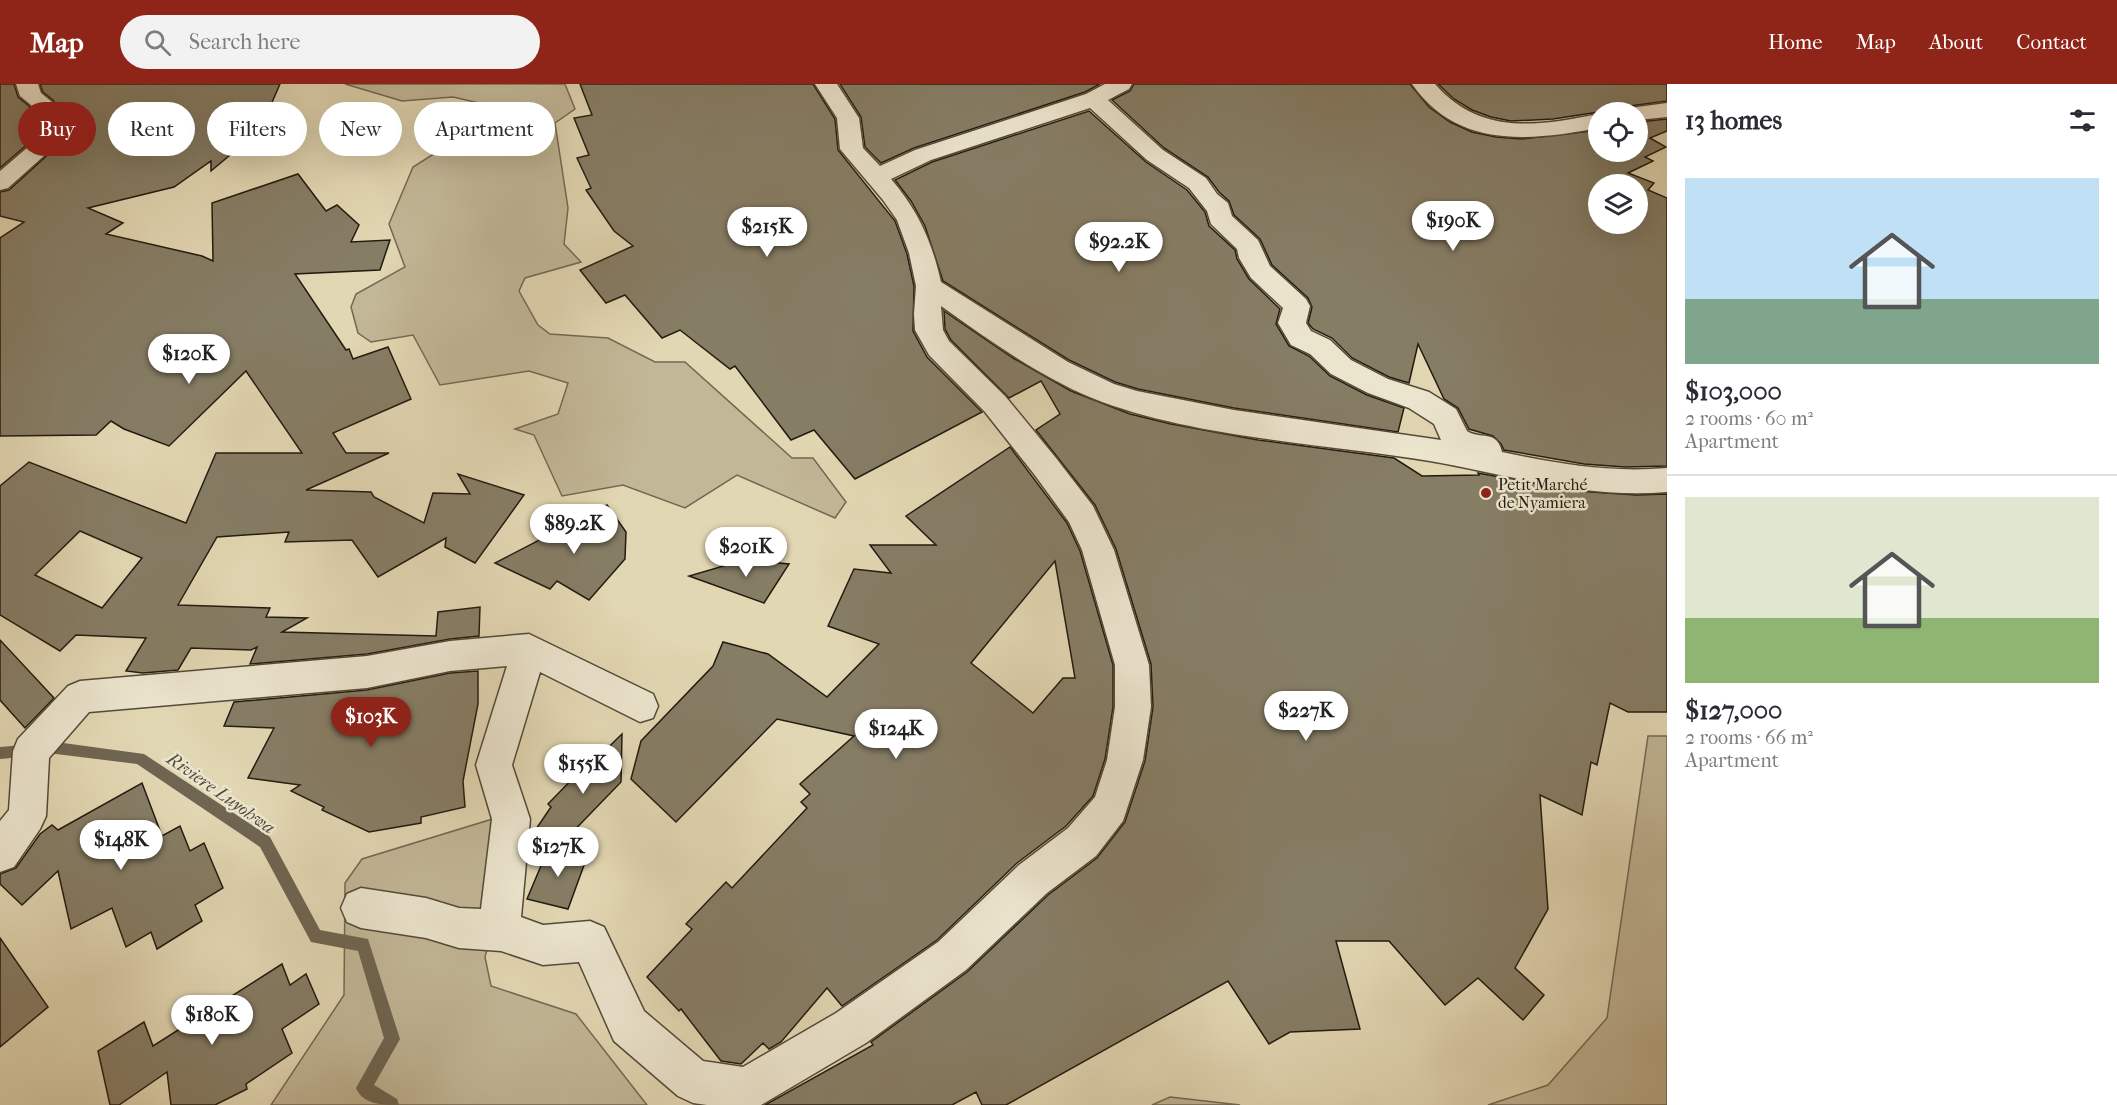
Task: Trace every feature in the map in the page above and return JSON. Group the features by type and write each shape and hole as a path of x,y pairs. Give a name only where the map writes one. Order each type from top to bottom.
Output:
{"street":[{"path":"0,183 63,129 44,116 41,102 31,96 27,84"},
{"path":"360,908 426,918 459,928 501,931 543,945 590,940 629,1026 693,1081 747,1089 851,1028 952,956 1033,879 1082,842 1110,807 1125,760 1130,728 1133,706 1132,665 1098,550 1082,515 1045,466 995,404 939,348 930,330 927,314 929,286 922,253 909,220 877,177 852,149 848,118 826,84"},
{"path":"877,177 923,155 1094,99 1121,84"},
{"path":"1423,84 1452,114 1473,125 1495,130 1537,130 1588,123"},
{"path":"1094,99 1155,155 1198,183 1208,199 1219,209 1220,218 1249,246 1252,258 1260,272 1297,306 1292,323 1301,338 1320,347 1341,367 1378,386 1419,400 1437,411 1446,417 1455,438 1465,445 1481,445 1504,465"},
{"path":"1648,112 1667,110"},
{"path":"929,286 1060,371 1104,391 1160,406 1217,418 1365,439 1586,480 1643,483 1667,480"},
{"path":"501,931 501,905 511,819 494,765 529,649"},
{"path":"0,853 27,816 31,751 80,698 367,672 450,656 529,649 640,706"}],"shaded area":[{"path":"345,84 565,84 575,109 555,123 555,102 474,102 453,97 402,101"},
{"path":"555,123 568,208 564,244 581,262 525,278 519,291 538,325 550,334 608,338 655,362 685,362 792,458 813,458 846,502 835,518 737,475 685,508 623,485 562,496 534,435 515,429 558,414 568,383 529,371 440,385 413,335 371,342 358,333 351,307 356,294 405,267 389,224 413,167 430,156 555,156"},
{"path":"1648,736 1667,736 1667,1105 1488,1105 1548,1085 1607,1018"},
{"path":"525,809 485,957 491,986 576,1014 647,1105 271,1105 344,995 345,883 362,859"},
{"path":"1170,1097 1240,1105 1152,1105"}],"building":[{"path":"0,84 14,84 18,97 24,102 18,102 18,152 0,168"},
{"path":"40,84 280,84 272,102 207,102 207,156 229,156 211,171 211,161 174,187 88,208 123,223 106,234 202,256 213,261 212,203 298,174 326,211 337,205 359,225 351,242 390,240 380,270 295,274 346,350 349,349 353,359 388,347 411,399 333,433 346,453 389,453 306,490 371,492 374,497 424,523 433,493 470,494 458,474 524,495 475,563 445,547 446,538 378,577 352,540 285,542 289,532 217,537 178,605 270,608 266,617 307,618 282,632 436,636 438,612 480,607 479,636 367,654 250,664 257,647 251,650 191,648 178,670 143,673 126,671 146,638 76,635 60,651 0,615 0,486 29,462 186,523 216,453 302,453 246,371 169,446 124,429 111,421 96,435 0,436 0,238 24,222 0,216 0,192 9,190 46,156 96,156 96,102 54,101 43,92","holes":["80,531 142,558 102,608 35,575"]},
{"path":"580,84 813,84 835,119 838,150 895,221 907,254 914,286 913,331 927,357 982,412 855,479 814,430 791,440 735,366 730,369 680,330 662,338 625,295 606,303 580,270 633,246 614,231 586,190 591,188 577,158 589,155 574,118 592,115"},
{"path":"840,84 1100,84 1085,92 914,148 881,163 865,147 861,117"},
{"path":"1134,84 1410,84 1429,107 1450,122 1472,132 1521,139 1588,131 1588,162 1648,162 1648,158 1653,161 1628,173 1631,174 1588,174 1588,234 1648,234 1648,190 1667,198 1667,466 1625,467 1584,464 1504,450 1493,436 1469,429 1458,408 1444,399 1418,344 1409,383 1389,377 1352,358 1332,338 1313,329 1308,323 1312,307 1308,298 1272,265 1260,239 1234,215 1229,201 1208,177 1164,148 1112,100 1130,91"},
{"path":"1438,84 1667,84 1667,101 1648,104 1588,102 1588,114 1553,119 1511,121 1491,117 1472,110 1454,99"},
{"path":"1089,111 1146,162 1187,190 1205,212 1209,226 1235,250 1237,259 1249,279 1280,309 1276,324 1289,346 1309,356 1330,376 1367,395 1404,408 1398,432 1234,408 1138,389 1115,382 1069,360 943,281 925,226 911,201 895,180 932,162"},
{"path":"1667,119 1667,131 1650,138 1666,147 1648,156 1648,121"},
{"path":"1648,181 1654,183 1648,190"},
{"path":"944,311 1013,358 1071,391 1130,414 1258,440 1394,458 1422,476 1479,475 1478,473 1577,491 1636,495 1667,494 1667,712 1628,712 1610,703 1597,765 1591,762 1582,815 1540,795 1548,909 1515,968 1544,995 1523,1020 1478,978 1445,1005 1389,941 1336,941 1360,1029 1290,1032 1269,1044 1228,981 1006,1105 982,1105 976,1092 952,1105 765,1105 873,1045 871,1042 967,972 1048,895 1097,858 1125,822 1145,761 1153,707 1151,664 1116,549 1095,505 1036,430 1060,414 1041,381 1009,398 951,340 945,329"},
{"path":"1010,447 1067,523 1080,551 1113,665 1113,707 1105,759 1093,796 1066,826 1017,863 937,940 842,1006 827,988 781,1042 769,1049 763,1043 741,1064 721,1061 681,1009 679,1011 647,977 692,929 686,924 726,882 732,888 807,808 801,802 810,794 800,784 854,736 777,719 676,822 631,779 641,741 713,666 723,642 768,654 827,697 879,644 828,626 854,569 891,573 870,545 936,545 906,516","holes":["1055,561 1075,678 1063,678 1033,713 971,663"]},
{"path":"607,505 626,532 625,559 589,600 557,581 550,589 495,563"},
{"path":"744,560 789,564 764,603 689,576"},
{"path":"0,640 54,698 25,728 0,700"},
{"path":"478,671 478,704 463,781 465,807 421,817 421,823 369,832 322,810 324,807 291,791 300,785 248,778 274,728 224,726 234,702 367,690 450,673"},
{"path":"622,734 621,782 560,845 534,832 551,807 548,804 582,769 584,771"},
{"path":"142,783 162,836 180,826 190,851 204,843 223,888 195,905 202,921 157,949 151,932 126,947 112,908 71,929 58,871 22,905 0,884 0,874 16,868 40,834 52,825 58,830"},
{"path":"549,847 587,857 568,909 527,899"},
{"path":"0,938 48,1007 0,1047"},
{"path":"282,964 290,985 306,974 319,1004 282,1029 292,1053 246,1084 247,1089 215,1105 171,1105 167,1072 119,1105 110,1105 98,1051 144,1022 153,1046"}],"waterway":[{"name":"Riviere Luyohwa","path":"0,753 56,748 139,758 265,842 316,937 363,944 392,1039 364,1088 391,1105"}],"place":[{"name":"Petit Marché de Nyamiera","path":"1486,493"}]}
